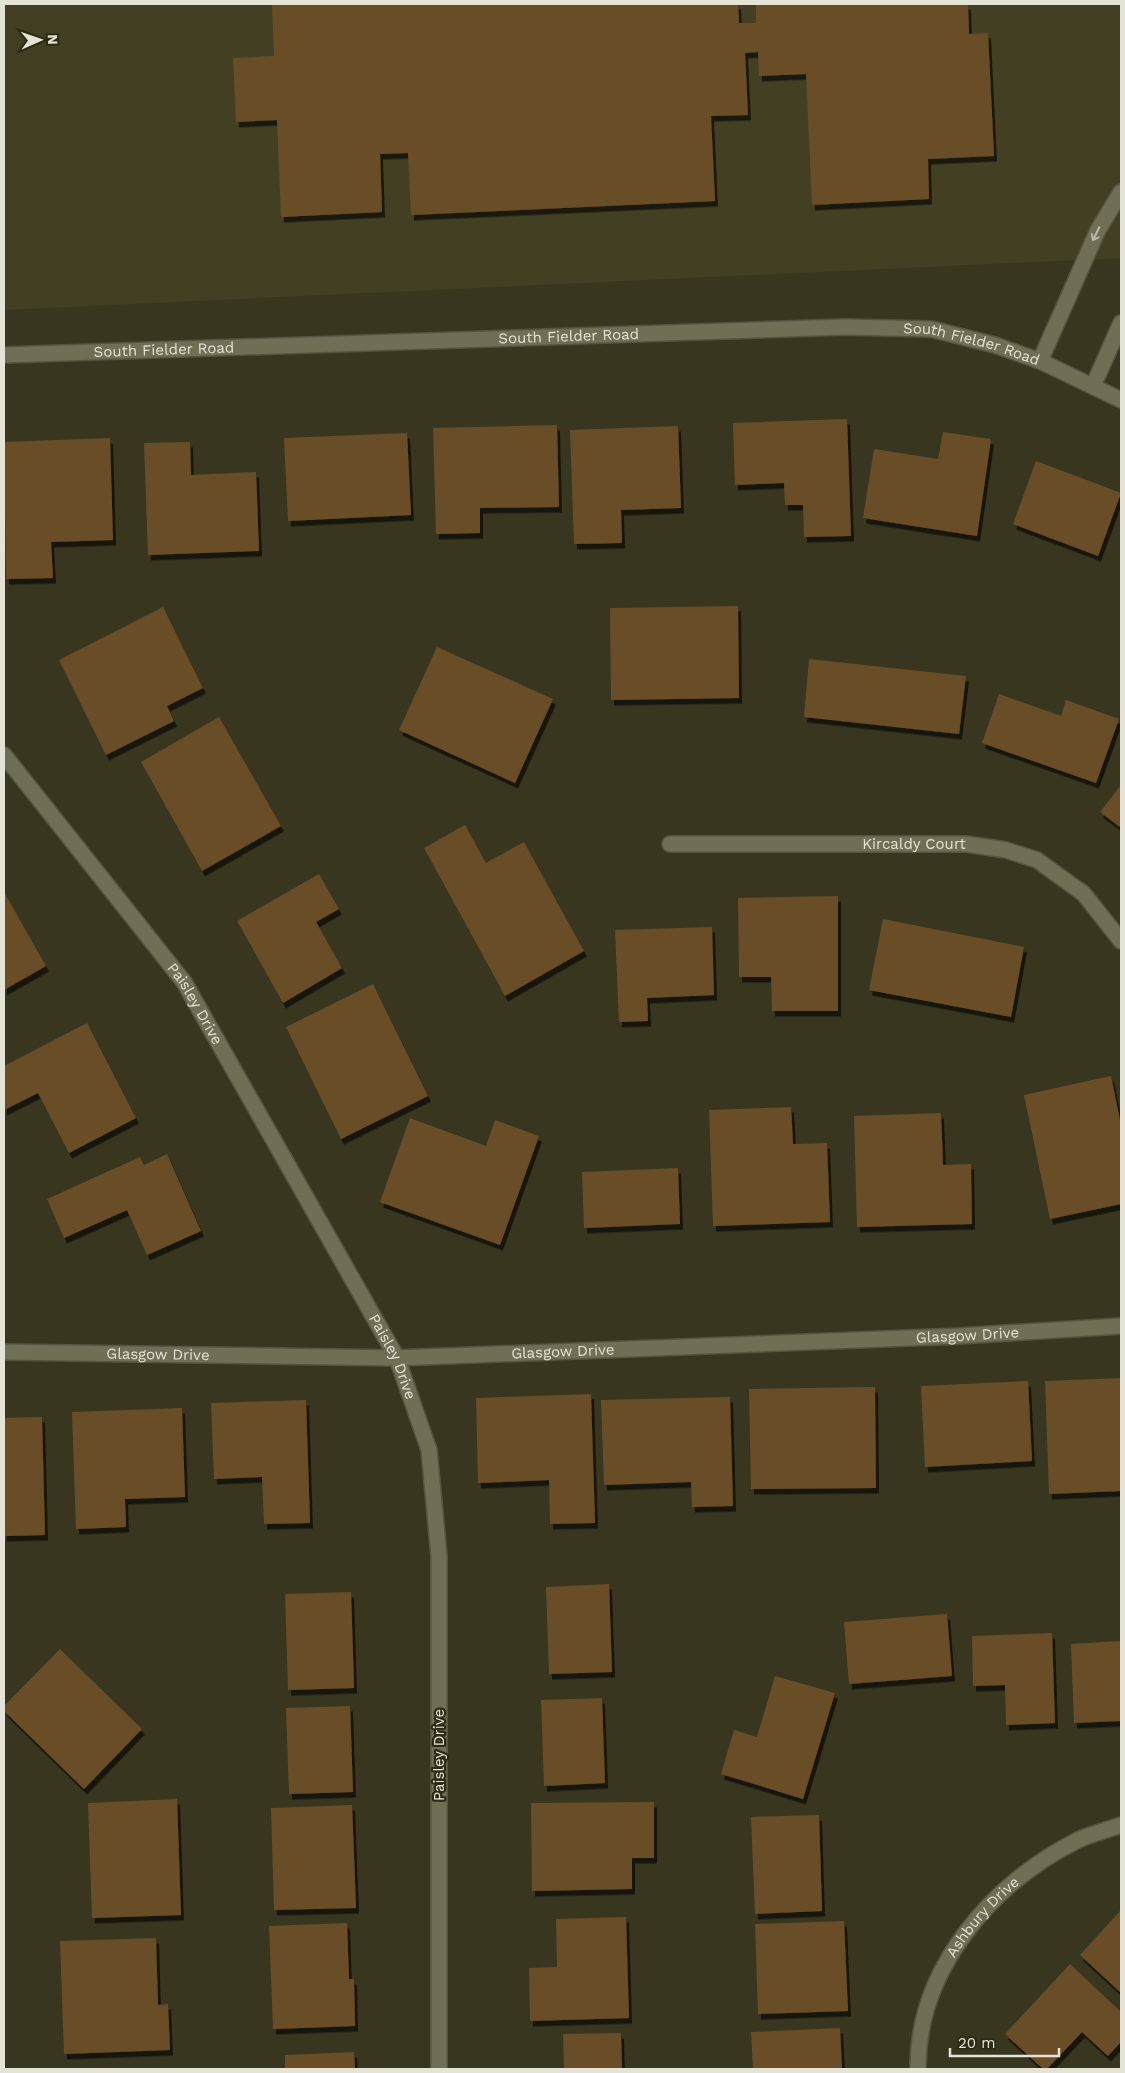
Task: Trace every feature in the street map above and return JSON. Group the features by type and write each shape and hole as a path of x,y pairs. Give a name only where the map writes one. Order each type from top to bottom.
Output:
{"street":[{"path":"1040,361 1098,230 1121,192"},
{"path":"1093,386 1121,323"},
{"name":"South Fielder Road","path":"4,355 845,327 931,329 995,345 1040,361 1121,400"},
{"name":"Paisley Drive","path":"4,755 184,982 397,1358 429,1450 439,1556 439,2069"},
{"name":"Kircaldy Court","path":"670,844 966,844 1006,850 1037,860 1084,894 1121,942"},
{"name":"Glasgow Drive","path":"4,1352 397,1358 959,1336 1121,1326"},
{"name":"Ashbury Drive","path":"918,2069 918,2046 931,1994 951,1952 992,1901 1036,1864 1079,1840 1121,1825"}],"shaded area":[{"path":"4,4 1121,4 1121,258 4,310"}],"building":[{"path":"272,4 738,4 739,23 756,23 756,4 968,4 969,34 988,33 994,156 928,159 929,199 812,205 806,74 759,76 758,52 745,53 748,115 711,116 715,201 411,215 408,153 380,154 382,212 281,217 277,120 236,122 233,58 274,56"},
{"path":"847,419 851,536 804,537 803,505 785,505 784,483 735,485 733,423"},
{"path":"557,425 559,507 480,508 480,533 436,534 433,428"},
{"path":"678,426 681,508 621,510 622,543 574,544 570,430"},
{"path":"943,432 991,439 977,536 863,518 874,449 938,459"},
{"path":"407,433 411,515 288,521 284,438"},
{"path":"110,438 113,540 51,542 53,578 6,579 4,442"},
{"path":"190,442 191,475 256,472 259,551 148,555 144,443"},
{"path":"1036,461 1121,493 1098,556 1013,524"},
{"path":"738,606 739,698 611,700 610,608"},
{"path":"163,607 203,688 167,706 174,721 106,755 59,660"},
{"path":"437,647 553,699 515,783 399,730"},
{"path":"809,659 966,676 959,734 804,717"},
{"path":"999,694 1061,716 1066,700 1119,719 1096,783 982,743"},
{"path":"219,717 281,826 202,871 141,762"},
{"path":"1121,785 1121,828 1100,812"},
{"path":"465,825 486,863 524,842 584,951 505,996 424,848"},
{"path":"319,874 339,909 316,922 342,968 283,1003 237,921"},
{"path":"4,892 46,966 4,990"},
{"path":"838,896 838,1011 772,1011 771,977 739,977 738,898"},
{"path":"883,919 1024,947 1011,1017 869,990"},
{"path":"712,927 714,995 647,998 648,1021 619,1022 615,930"},
{"path":"373,984 428,1096 341,1139 286,1027"},
{"path":"87,1023 136,1118 69,1153 38,1093 4,1110 4,1066"},
{"path":"1111,1076 1121,1125 1121,1204 1050,1219 1024,1095"},
{"path":"791,1107 793,1144 827,1143 830,1222 713,1226 709,1110"},
{"path":"941,1113 943,1165 971,1164 972,1224 857,1227 854,1116"},
{"path":"410,1118 486,1146 495,1120 539,1136 500,1245 380,1202"},
{"path":"167,1154 201,1231 147,1255 127,1210 64,1238 47,1199 140,1157 144,1165"},
{"path":"678,1168 680,1224 584,1228 582,1172"},
{"path":"1121,1378 1121,1491 1049,1494 1045,1381"},
{"path":"1028,1381 1032,1461 925,1467 921,1386"},
{"path":"875,1387 876,1488 751,1489 749,1389"},
{"path":"591,1394 595,1523 550,1524 549,1480 478,1483 476,1398"},
{"path":"730,1397 733,1506 692,1507 691,1482 604,1485 601,1400"},
{"path":"306,1400 310,1523 264,1524 262,1477 214,1479 211,1403"},
{"path":"182,1408 185,1497 125,1499 126,1527 76,1529 72,1412"},
{"path":"42,1417 45,1535 4,1536 4,1418"},
{"path":"609,1584 612,1672 549,1674 546,1587"},
{"path":"351,1592 354,1688 288,1690 285,1594"},
{"path":"947,1614 952,1676 849,1684 844,1622"},
{"path":"1052,1633 1055,1723 1006,1725 1005,1685 973,1686 972,1636"},
{"path":"1121,1641 1121,1721 1074,1723 1071,1644"},
{"path":"60,1649 142,1729 84,1789 4,1711 4,1706"},
{"path":"775,1676 835,1693 803,1799 721,1774 734,1730 757,1737"},
{"path":"602,1698 605,1783 544,1786 541,1700"},
{"path":"350,1706 353,1792 289,1794 286,1708"},
{"path":"177,1799 181,1915 92,1918 88,1803"},
{"path":"654,1802 654,1858 632,1858 632,1889 532,1891 531,1803"},
{"path":"352,1805 356,1908 274,1910 271,1808"},
{"path":"819,1815 822,1911 755,1914 751,1817"},
{"path":"1121,1910 1121,1993 1080,1955"},
{"path":"626,1917 629,2018 530,2021 529,1968 557,1967 556,1919"},
{"path":"844,1921 848,2011 758,2014 755,1924"},
{"path":"347,1923 349,1979 354,1979 355,2026 273,2029 269,1926"},
{"path":"156,1938 158,2005 168,2004 170,2050 64,2054 60,1941"},
{"path":"1070,1964 1121,2012 1121,2042 1108,2056 1082,2032 1047,2069 1043,2069 1005,2034"},
{"path":"840,2028 842,2068 753,2069 751,2032"},
{"path":"621,2033 622,2069 564,2069 563,2034"},
{"path":"354,2052 355,2069 285,2069 285,2055"}]}
